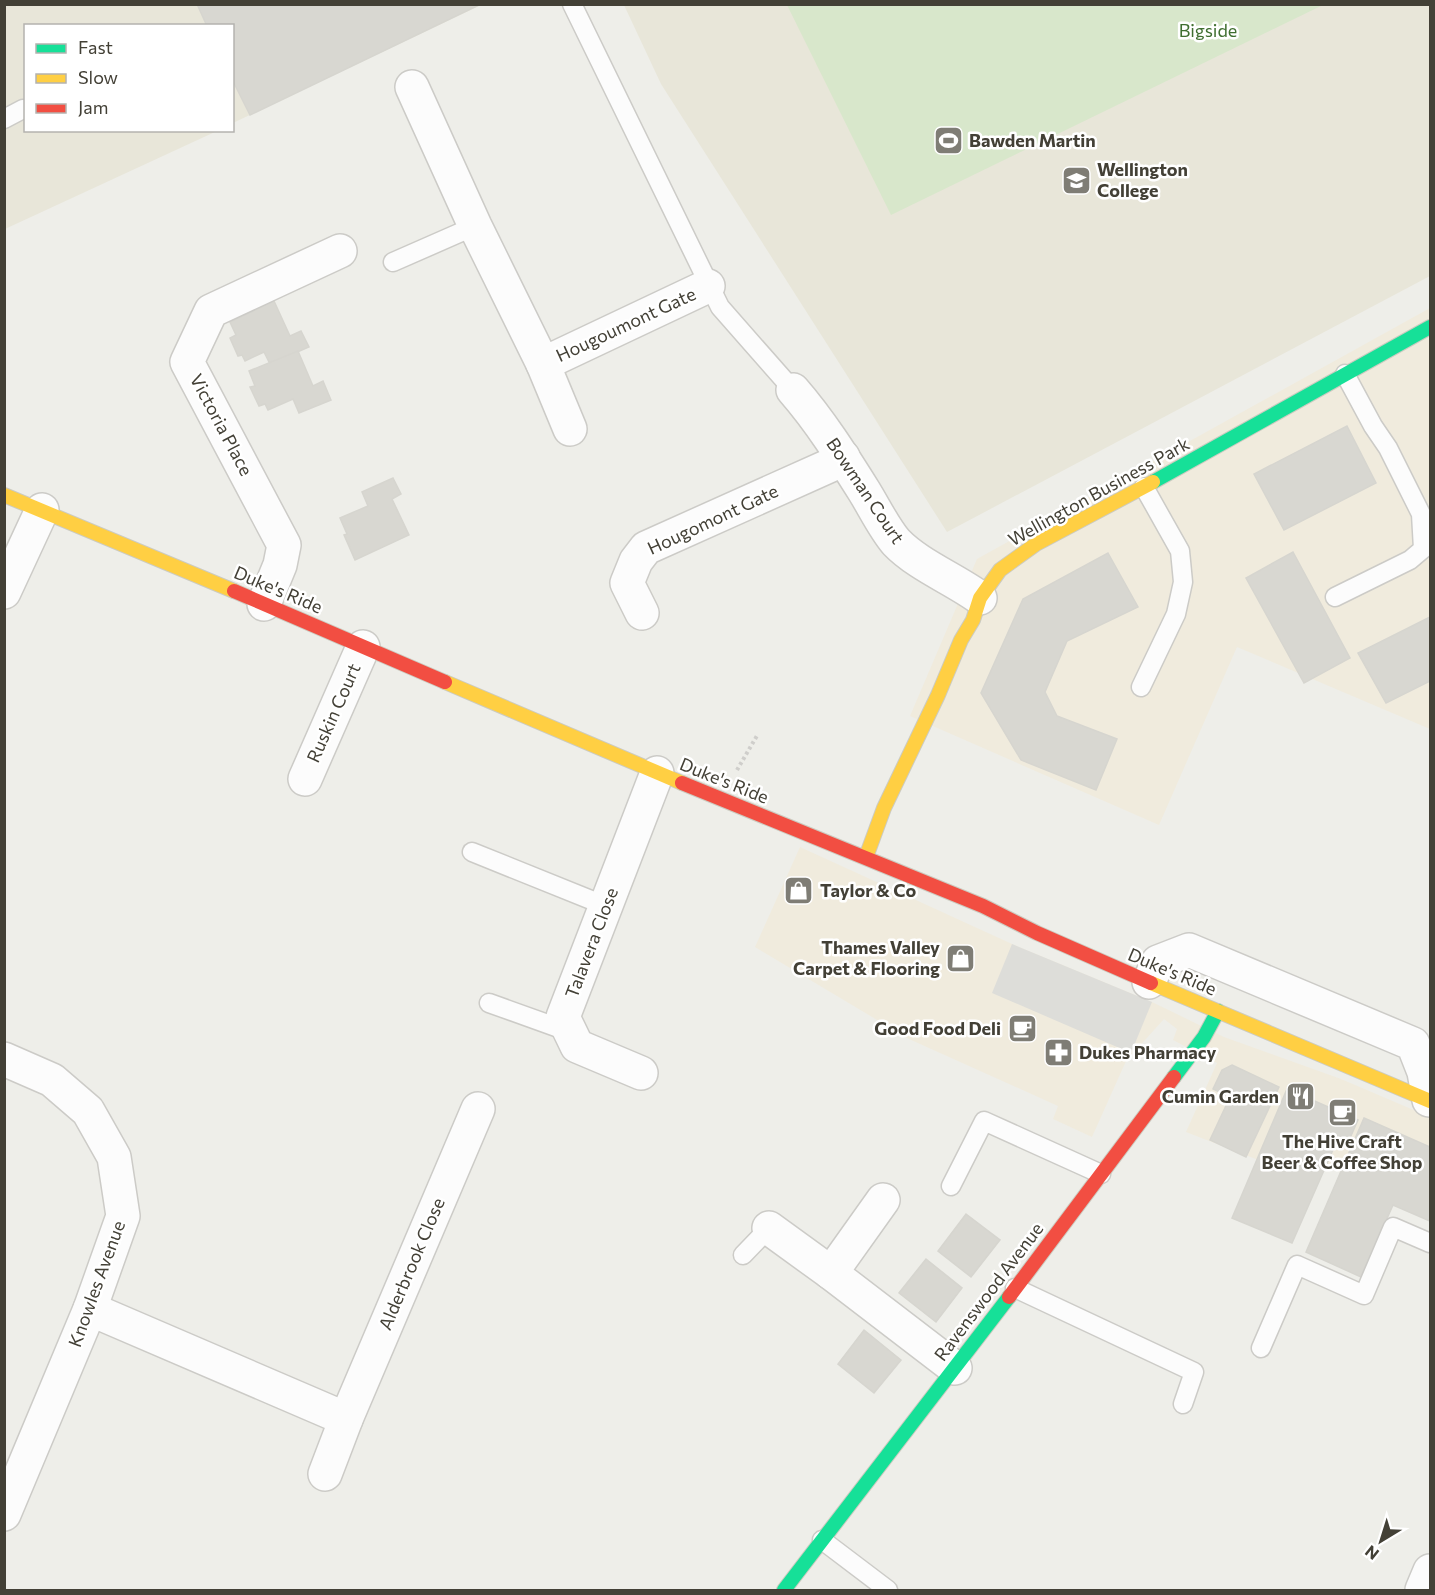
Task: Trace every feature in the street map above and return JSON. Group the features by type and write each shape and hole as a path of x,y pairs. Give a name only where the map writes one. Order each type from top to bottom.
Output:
{"main road":[{"name":"Wellington Business Park","path":"866,857 884,808 938,695 961,640 973,620 980,598 1000,570 1036,544 1144,487 1431,327"},
{"name":"Duke's Ride","path":"4,495 657,773 983,906 1037,933 1149,982 1430,1100"},
{"name":"Ravenswood Avenue","path":"784,1590 955,1368 1204,1037 1218,1011"}],"street":[{"name":"Hougoumont Gate","path":"412,87 475,226 543,364 570,429"},
{"name":"Victoria Place","path":"264,604 280,565 284,544 187,362 211,310 340,251"},
{"name":"Hougoumont Gate","path":"543,364 708,286"},
{"name":"Bowman Court","path":"793,390 811,411 843,457 895,541 911,555 961,584 980,598"},
{"name":"Hougomont Gate","path":"642,613 627,583 636,561 646,548 831,465 843,457"},
{"path":"4,592 42,510"},
{"name":"Ruskin Court","path":"304,779 363,647"},
{"name":"Talavera Close","path":"570,1032 563,1017 657,773"},
{"path":"1149,982 1158,962 1189,950 1413,1044 1424,1072 1430,1100"},
{"path":"570,1032 577,1046 641,1074"},
{"name":"Knowles Avenue","path":"4,1059 52,1080 88,1111 114,1157 123,1216 90,1309 4,1514"},
{"name":"Alderbrook Close","path":"325,1474 346,1419 478,1109"},
{"path":"831,1274 883,1200"},
{"path":"769,1228 955,1368"},
{"path":"90,1309 346,1419"},
{"path":"1422,1590 1431,1571"}],"lane":[{"path":"572,4 720,307 793,390"},
{"path":"4,119 23,109"},
{"path":"393,262 475,226"},
{"path":"1335,597 1410,560 1423,549 1420,514 1388,448 1373,426 1345,374"},
{"path":"1141,687 1176,614 1183,582 1180,551 1144,487"},
{"path":"472,852 606,906"},
{"path":"489,1003 570,1032"},
{"path":"951,1186 984,1121 1101,1174"},
{"path":"1261,1348 1297,1265 1364,1295 1393,1227 1431,1243"},
{"path":"743,1255 769,1228"},
{"path":"1015,1288 1194,1372 1183,1404"},
{"path":"822,1540 888,1590"}],"path":[{"path":"734,776 758,734"}],"shaded area":[{"path":"4,5 481,5 234,123 234,24 24,24 24,132 215,132 5,229"},
{"name":"Wellington College","path":"624,5 1430,5 1430,276 947,532 661,84"},
{"path":"1430,308 1430,729 1237,647 1159,825 910,716 977,559"},
{"path":"800,847 1012,944 1152,1002 1224,1037 1341,1079 1430,1117 1430,1211 1324,1165 1261,1161 1186,1132 1217,1063 1173,1040 1177,1029 1164,1019 1126,1061 1092,1137 1053,1119 1058,1106 909,1039 755,947"},
{"path":"1012,944 1152,1002 1131,1053 992,993"}],"green space":[{"name":"Bawden Martin","path":"787,5 1323,5 891,215"}],"building":[{"path":"197,4 481,4 250,115 234,83 234,24 206,24"},
{"path":"274,301 290,336 301,331 309,347 270,364 264,352 245,361 242,355 238,356 230,338 236,335 230,322"},
{"path":"298,351 313,386 323,381 331,400 299,413 293,399 268,410 265,404 259,406 250,387 255,386 249,371"},
{"path":"1347,426 1376,483 1284,530 1254,474"},
{"path":"393,478 401,494 392,499 409,535 355,560 344,535 347,534 340,518 368,506 362,492"},
{"path":"1293,552 1350,658 1304,683 1246,578"},
{"path":"1108,553 1138,607 1067,641 1045,692 1057,716 1117,739 1096,790 1021,760 981,693 1023,599"},
{"path":"1430,617 1430,681 1386,703 1358,653"},
{"path":"1232,1065 1279,1087 1246,1157 1210,1140 1230,1097 1213,1089 1222,1070"},
{"path":"1287,1089 1358,1120 1346,1147 1336,1143 1292,1243 1232,1218"},
{"path":"1364,1118 1430,1147 1430,1221 1393,1205 1361,1277 1306,1252"},
{"path":"966,1214 1000,1240 971,1277 938,1251"},
{"path":"926,1259 962,1288 936,1322 899,1293"},
{"path":"864,1330 901,1360 874,1393 838,1364"}],"traffic: fast":[{"path":"1153,482 1430,327"},
{"path":"1174,1077 1204,1037 1218,1011"},
{"path":"784,1590 1009,1297"}],"traffic: slow":[{"path":"866,857 884,808 938,695 961,640 973,620 980,598 1000,570 1036,544 1153,482"},
{"path":"4,495 234,591"},
{"path":"445,682 682,783"},
{"path":"1151,983 1430,1101"}],"traffic: jam":[{"path":"234,591 445,682"},
{"path":"682,783 983,906 1037,933 1151,983"},
{"path":"1009,1297 1174,1077"}],"place":[{"name":"Bawden Martin","path":"948,141"},
{"name":"Wellington College","path":"1076,180"},
{"name":"Taylor & Co","path":"799,891"},
{"name":"Thames Valley Carpet & Flooring","path":"961,958"},
{"name":"Good Food Deli","path":"1022,1029"},
{"name":"Dukes Pharmacy","path":"1058,1053"},
{"name":"Cumin Garden","path":"1300,1097"},
{"name":"The Hive Craft Beer & Coffee Shop","path":"1342,1113"}],"park label":[{"name":"Bigside","path":"1208,31"}]}
